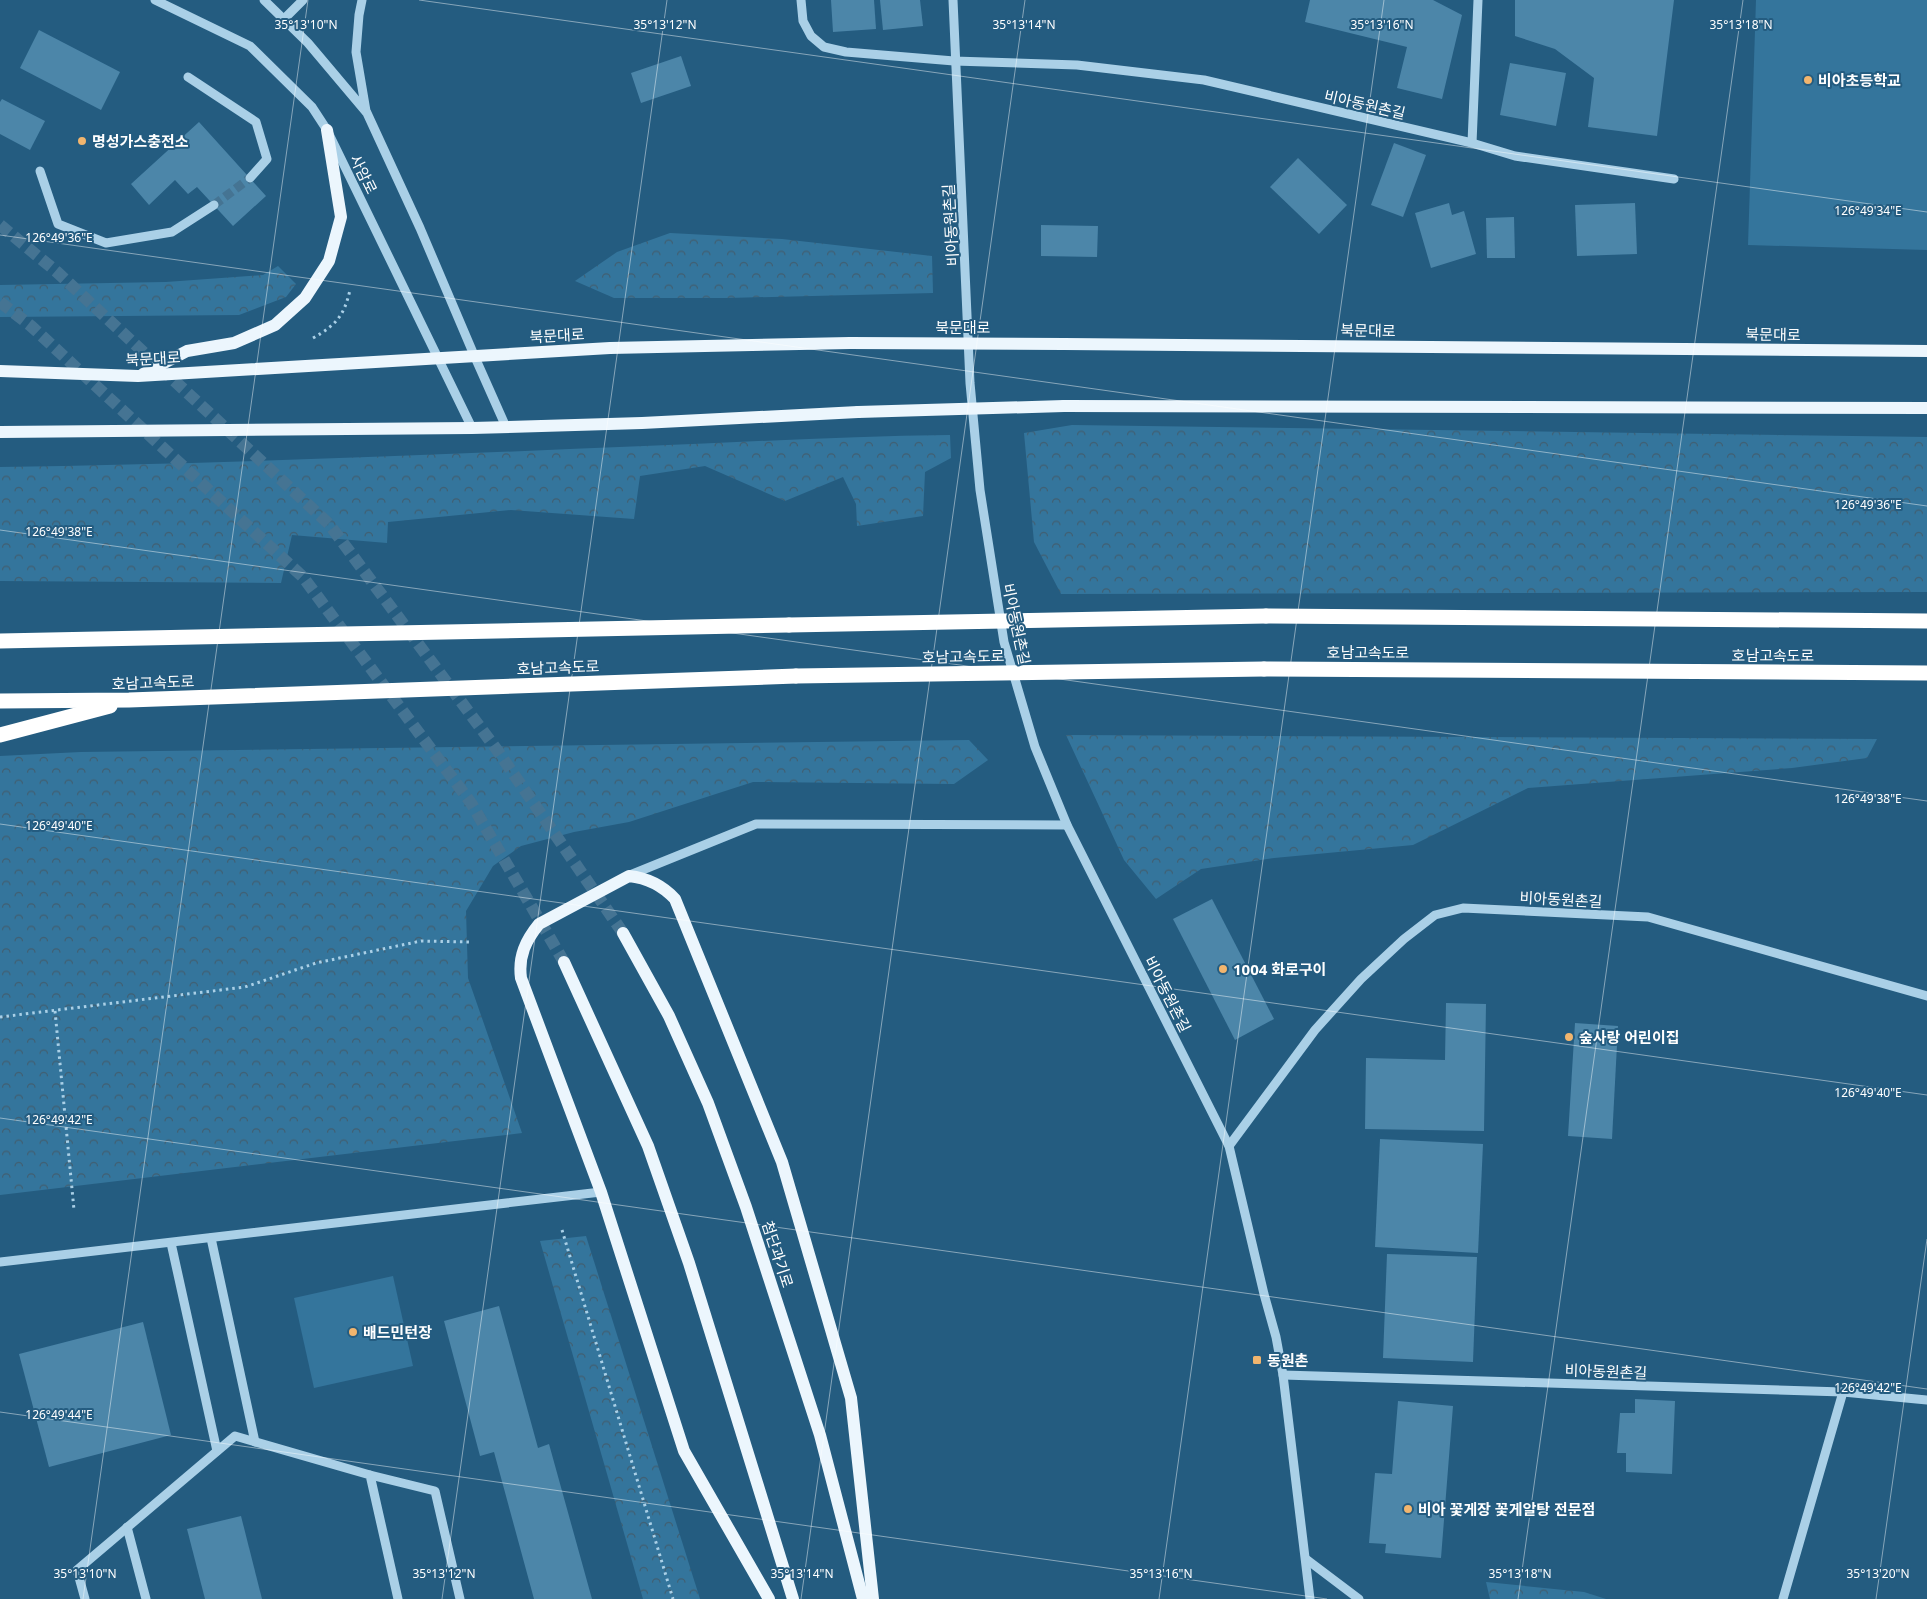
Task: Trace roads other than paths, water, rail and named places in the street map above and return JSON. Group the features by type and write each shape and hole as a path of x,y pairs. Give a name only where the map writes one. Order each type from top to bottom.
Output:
{"highway":[{"path":"0,641 1266,616 1927,621"},
{"name":"호남고속도로","path":"0,701 130,700 796,676 1264,669 1927,673"},
{"path":"0,736 130,700"}],"main road":[{"path":"138,376 187,351 234,343 274,324 305,298 329,261 341,217 327,130"},
{"name":"북문대로","path":"0,372 138,376 610,348 850,343 1927,351"},
{"path":"0,432 472,428 642,423 858,412 1064,406 1927,408"},
{"path":"769,1599 684,1451 601,1192 521,978 519,967 525,944 539,924 629,876 641,877 659,884 675,899 782,1162 851,1398 873,1599"},
{"name":"첨단과기로","path":"624,933 669,1016 704,1094 746,1207 820,1435 863,1599"},
{"path":"564,962 616,1073 654,1164 689,1263 793,1599"}],"street":[{"name":"사암로","path":"155,0 250,46 312,107 327,130 472,428"},
{"name":"사암로","path":"264,0 331,69 367,113 420,228 506,427"},
{"path":"284,19 303,0"},
{"path":"362,0 356,52 367,113"},
{"path":"801,0 803,21 811,36 824,47 846,52 954,62"},
{"name":"비아동원촌길","path":"953,0 954,62 966,268 970,383 980,490 1004,642 1035,747 1067,825 1229,1146 1276,1337 1283,1375 1310,1599"},
{"path":"1472,143 1478,0"},
{"name":"비아동원촌길","path":"954,62 1076,65 1204,80 1472,143 1515,156 1674,178"},
{"path":"188,77 256,122 268,159 250,178"},
{"path":"40,171 58,224 106,242 172,232 214,205"},
{"path":"629,876 756,824 1067,825"},
{"name":"비아동원촌길","path":"1229,1146 1315,1030 1361,979 1404,939 1435,915 1463,908 1648,917 1927,996"},
{"path":"0,1262 601,1192"},
{"path":"211,1238 255,1442"},
{"path":"171,1243 217,1451"},
{"name":"비아동원촌길","path":"1283,1375 1843,1392 1927,1400"},
{"path":"1782,1599 1843,1392"},
{"path":"85,1599 77,1570 234,1436 370,1475 435,1491 460,1599"},
{"path":"370,1475 398,1599"},
{"path":"127,1527 146,1599"},
{"path":"1306,1559 1359,1599"}],"tunnel":[{"path":"214,205 250,178"},
{"path":"0,225 57,272 329,524 497,750 623,933"},
{"path":"0,302 31,326 303,577 471,803 564,962"}],"place":[{"name":"비아초등학교","path":"1808,80"},
{"name":"명성가스충전소","path":"82,141"},
{"name":"1004 화로구이","path":"1223,969"},
{"name":"숲사랑 어린이집","path":"1569,1037"},
{"name":"배드민턴장","path":"353,1332"},
{"name":"동원촌","path":"1257,1360"},
{"name":"비아 꽃게장 꽃게알탕 전문점","path":"1408,1509"}]}
